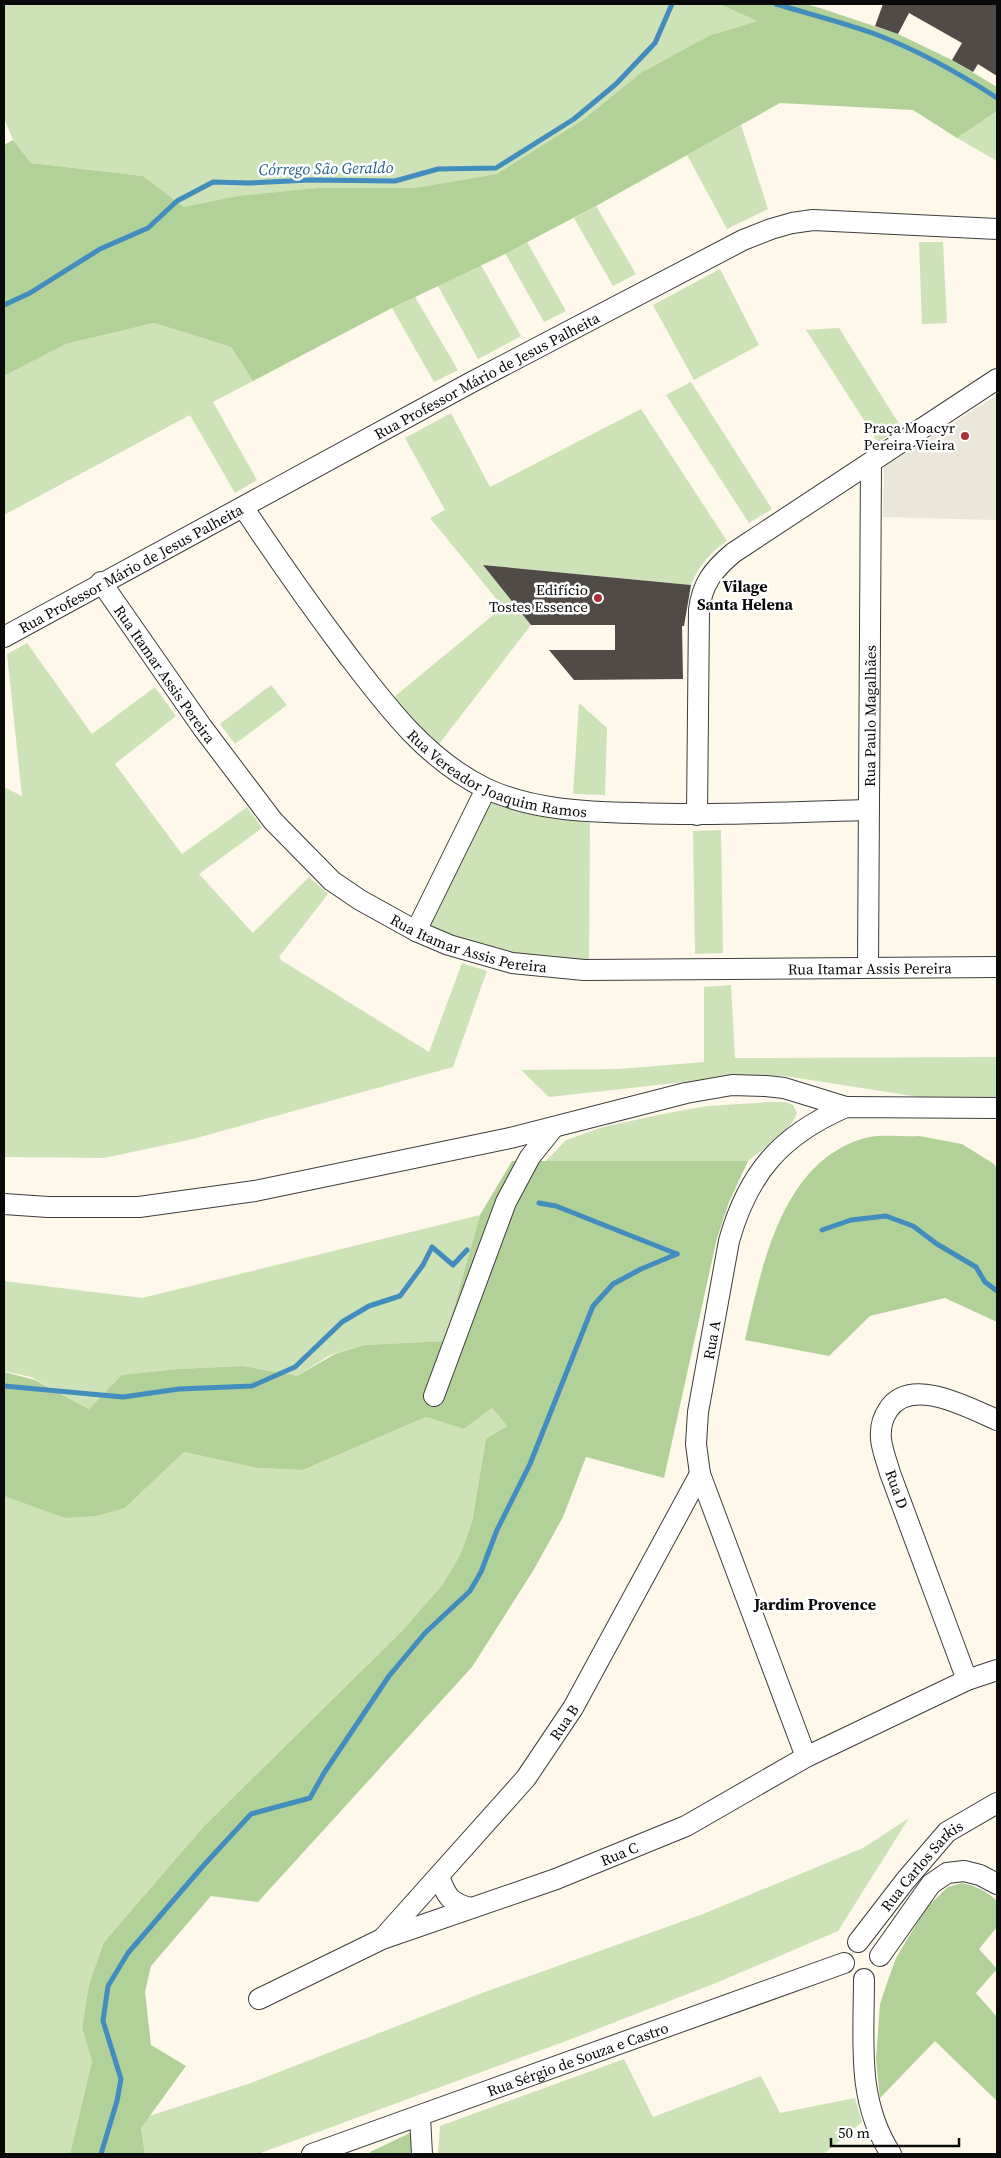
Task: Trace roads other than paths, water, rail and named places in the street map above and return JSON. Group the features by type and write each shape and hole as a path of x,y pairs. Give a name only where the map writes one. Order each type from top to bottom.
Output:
{"street":[{"name":"Rua Professor Mário de Jesus Palheita","path":"4,637 101,582 243,507 470,382 734,245 771,229 792,223 832,220 997,229"},
{"path":"697,815 699,610 704,585 711,574 733,554 997,379"},
{"name":"Rua Paulo Magalhães","path":"868,967 871,464"},
{"name":"Rua Vereador Joaquim Ramos","path":"243,507 310,606 391,711 424,746 443,762 486,788 525,801 578,811 697,815 868,810"},
{"name":"Rua Itamar Assis Pereira","path":"101,582 202,727 273,821 332,881 360,900 416,931 482,956 544,968 621,971 997,967"},
{"path":"416,931 486,788"},
{"path":"4,1204 110,1208 147,1206 203,1199 283,1185 510,1138 686,1093 732,1086 784,1088 846,1107"},
{"name":"Rua A","path":"806,1757 700,1474 696,1444 698,1412 729,1241 744,1197 756,1177 788,1142 817,1120 846,1107 997,1108"},
{"path":"434,1396 506,1202 530,1157 554,1127"},
{"name":"Rua D","path":"968,1680 890,1473 881,1440 882,1420 892,1405 907,1395 926,1394 952,1401 997,1420"},
{"name":"Rua B","path":"382,1939 526,1778 573,1708 700,1474"},
{"name":"Rua C","path":"259,1999 382,1939 556,1879 686,1826 806,1757 968,1680 997,1670"},
{"name":"Rua Carlos Sarkis","path":"858,1942 905,1881 947,1832 997,1803"},
{"path":"880,1956 874,1946 864,1941 858,1942 845,1952 845,1968 852,1976 864,1979 870,1977 879,1968 880,1956 931,1884 947,1873 964,1871 980,1875 997,1884"},
{"path":"440,1876 445,1892 457,1904 471,1908"},
{"name":"Rua Sérgio de Souza e Castro","path":"312,2154 420,2117 844,1963"},
{"path":"864,1979 864,2071 869,2108 879,2136 891,2154"},
{"path":"420,2117 422,2154"}],"waterway":[{"name":"Córrego São Geraldo","path":"4,305 30,293 100,249 148,228 177,201 213,182 395,181 438,169 496,168 574,119 616,84 655,43 672,4"},
{"name":"Córrego São Geraldo","path":"776,4 891,40 938,63 997,98"},
{"path":"539,1203 556,1206 677,1254"},
{"path":"822,1230 851,1220 886,1216 913,1226 937,1244 976,1267 985,1282 997,1291"},
{"path":"4,1386 123,1397 179,1389 252,1386 295,1367 342,1322 369,1306 400,1296 423,1265 432,1247 453,1265 467,1250"},
{"path":"101,2154 117,2101 121,2079 103,2021 108,1986 128,1953 251,1814 310,1798 324,1773 389,1676 425,1633 470,1591 481,1572 497,1530 530,1464 593,1306 613,1284 641,1269 677,1254"}],"place":[{"name":"Praça Moacyr Pereira Vieira","path":"965,436"},
{"name":"Edifício Tostes Essence","path":"598,598"}],"district":[{"name":"Vilage Santa Helena","path":"745,595"},
{"name":"Jardim Provence","path":"815,1604"}]}
